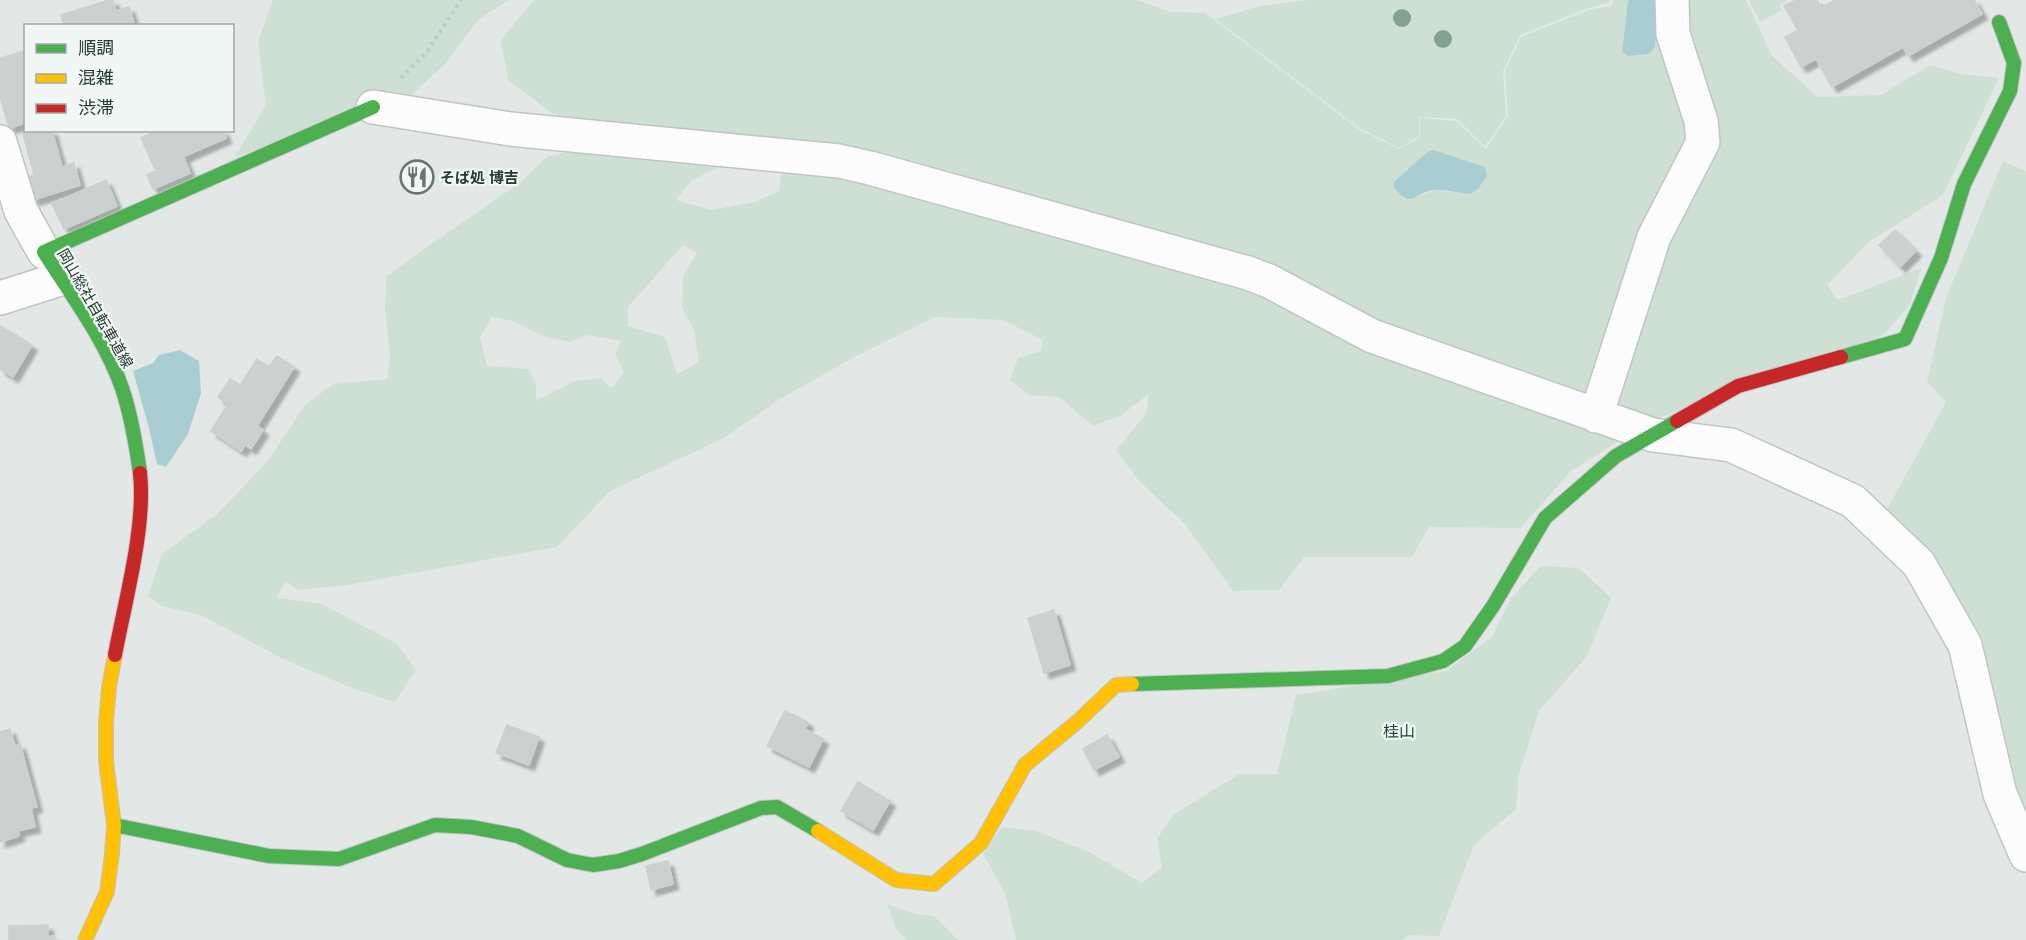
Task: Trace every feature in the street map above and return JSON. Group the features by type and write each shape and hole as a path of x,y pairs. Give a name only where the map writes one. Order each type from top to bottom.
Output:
{"street":[{"path":"1596,416 1654,237 1702,142 1701,121 1674,34 1672,0"},
{"path":"114,825 269,856 339,859 435,825 471,827 518,836 567,860 593,865 642,854 761,808 777,807 896,880 934,884 981,843 1025,765 1077,722 1116,685 1388,676 1443,661 1465,646 1493,606 1545,518 1616,456 1738,386 1905,339 1941,258 1965,184 2010,91 2014,63 1999,22"},
{"name":"岡山総社自転車道線","path":"84,940 107,892 114,825 106,761 109,687 136,545 142,491 136,443 122,388 91,326 52,266 373,107"},
{"path":"373,107 510,129 839,161 870,168 1248,273 1269,281 1372,336 1653,435 1731,446 1853,501 1919,564 1965,645 2000,794 2026,855"},
{"path":"0,142 21,211 52,266 0,298"}],"path":[{"path":"373,107 426,52 461,0"}],"green space":[{"path":"273,0 509,0 478,20 446,63 408,98 235,157 266,105 258,41"},
{"path":"534,0 1137,0 1171,12 1205,13 1360,130 1399,149 1420,137 1420,118 1456,121 1486,149 1508,116 1505,71 1521,37 1589,10 1612,6 1613,0 1628,0 1622,52 1658,0 1746,0 1772,56 1818,97 1881,95 1930,65 1961,74 1999,78 1943,195 1869,242 1827,285 1838,300 1921,268 1910,305 1882,336 1648,422 1570,472 1521,528 1429,527 1412,557 1304,557 1279,590 1233,591 1185,524 1138,480 1116,450 1146,414 1149,394 1120,416 1093,426 1059,397 1029,395 1010,380 1018,358 1041,351 1043,340 1003,320 935,317 856,356 780,399 724,438 610,491 557,547 347,585 298,590 285,581 277,598 322,604 397,644 416,670 395,702 354,689 283,659 203,616 162,606 148,596 162,554 217,514 267,462 305,405 333,384 387,379 390,356 385,309 386,277 518,184 548,156 583,150 561,120 508,80 501,40","holes":["1426,153 1470,194 1435,190 1408,200","730,162 782,167 779,191 755,202 711,210 676,200 692,180","683,245 697,253 683,276 682,308 694,330 699,362 677,374 665,337 628,326 628,307","492,317 513,321 543,336 570,342 587,335 621,341 615,354 624,372 611,389 601,378 575,381 536,401 536,383 528,369 487,366 480,337"]},
{"path":"1308,0 1610,0 1609,3 1588,8 1520,35 1503,71 1506,116 1485,147 1457,119 1419,117 1419,136 1399,148 1361,129 1215,19 1260,6"},
{"path":"1749,0 1787,1 1779,5 1782,10 1760,22"},
{"path":"2003,161 2026,171 2026,828 2009,789 1980,643 1885,513 1946,402 1927,382 1946,298"},
{"path":"1541,566 1579,568 1611,598 1587,656 1539,711 1519,774 1516,809 1474,845 1439,936 1409,935 1402,940 1016,940 1005,893 983,854 1002,827 1037,831 1089,852 1142,883 1162,868 1157,839 1173,815 1239,774 1277,774 1296,695 1446,671 1492,637 1511,598"},
{"path":"887,904 915,914 934,916 958,940 907,940 897,931"}],"water":[{"path":"1628,0 1658,0 1655,47 1649,54 1629,56 1622,52"},
{"path":"1433,150 1485,167 1487,176 1477,190 1470,194 1437,190 1410,199 1405,198 1393,186 1395,181 1426,153"},
{"path":"180,350 199,361 201,393 188,434 166,467 157,464 133,371 153,363 159,355"}],"building":[{"path":"113,0 116,11 129,7 134,24 63,24 61,15"},
{"path":"1796,0 1817,0 1821,8 1835,0 1974,0 1982,14 1908,56 1903,47 1832,87 1816,59 1801,67 1785,37 1798,30 1784,6"},
{"path":"24,51 24,124 9,128 0,97 0,58"},
{"path":"53,132 62,167 74,163 80,185 33,200 27,177 34,175 23,134"},
{"path":"154,132 224,132 226,138 155,169 141,138"},
{"path":"184,158 190,173 153,189 147,175"},
{"path":"106,180 117,206 64,229 52,204"},
{"path":"1895,230 1916,251 1900,267 1879,245"},
{"path":"0,326 32,345 13,377 0,369"},
{"path":"277,356 294,367 257,426 263,430 251,449 245,445 241,451 211,431 228,404 218,397 230,379 240,385 257,359 269,367"},
{"path":"1054,610 1070,665 1044,673 1028,618"},
{"path":"785,711 808,722 805,729 823,739 809,767 767,746"},
{"path":"507,725 539,737 529,765 496,753"},
{"path":"10,729 15,746 20,744 37,807 31,808 35,827 18,831 19,836 0,842 0,732"},
{"path":"1107,735 1119,757 1094,770 1083,749"},
{"path":"858,782 890,801 873,830 841,811"},
{"path":"668,861 673,884 651,890 646,866"},
{"path":"48,925 48,937 53,936 54,940 9,940 9,926"}],"traffic: fast":[{"path":"1841,357 1905,339 1941,258 1964,184 2010,91 2014,63 1999,22"},
{"path":"140,473 128,409 115,370 87,318 44,252 373,107"},
{"path":"1132,684 1388,676 1443,661 1465,646 1493,606 1545,518 1616,456 1677,421"},
{"path":"114,825 269,856 339,859 435,825 471,827 518,836 567,860 593,865 642,854 761,808 777,807 818,831"}],"traffic: slow":[{"path":"85,940 107,892 112,854 114,825 106,761 106,722 115,655"},
{"path":"818,831 896,880 934,884 981,843 1025,765 1077,722 1116,685 1132,684"}],"traffic: jam":[{"path":"1677,421 1738,386 1841,357"},
{"path":"115,655 137,540 141,494 140,473"}],"place":[{"name":"そば処 博吉","path":"417,177"}],"district":[{"name":"桂山","path":"1399,731"}]}
